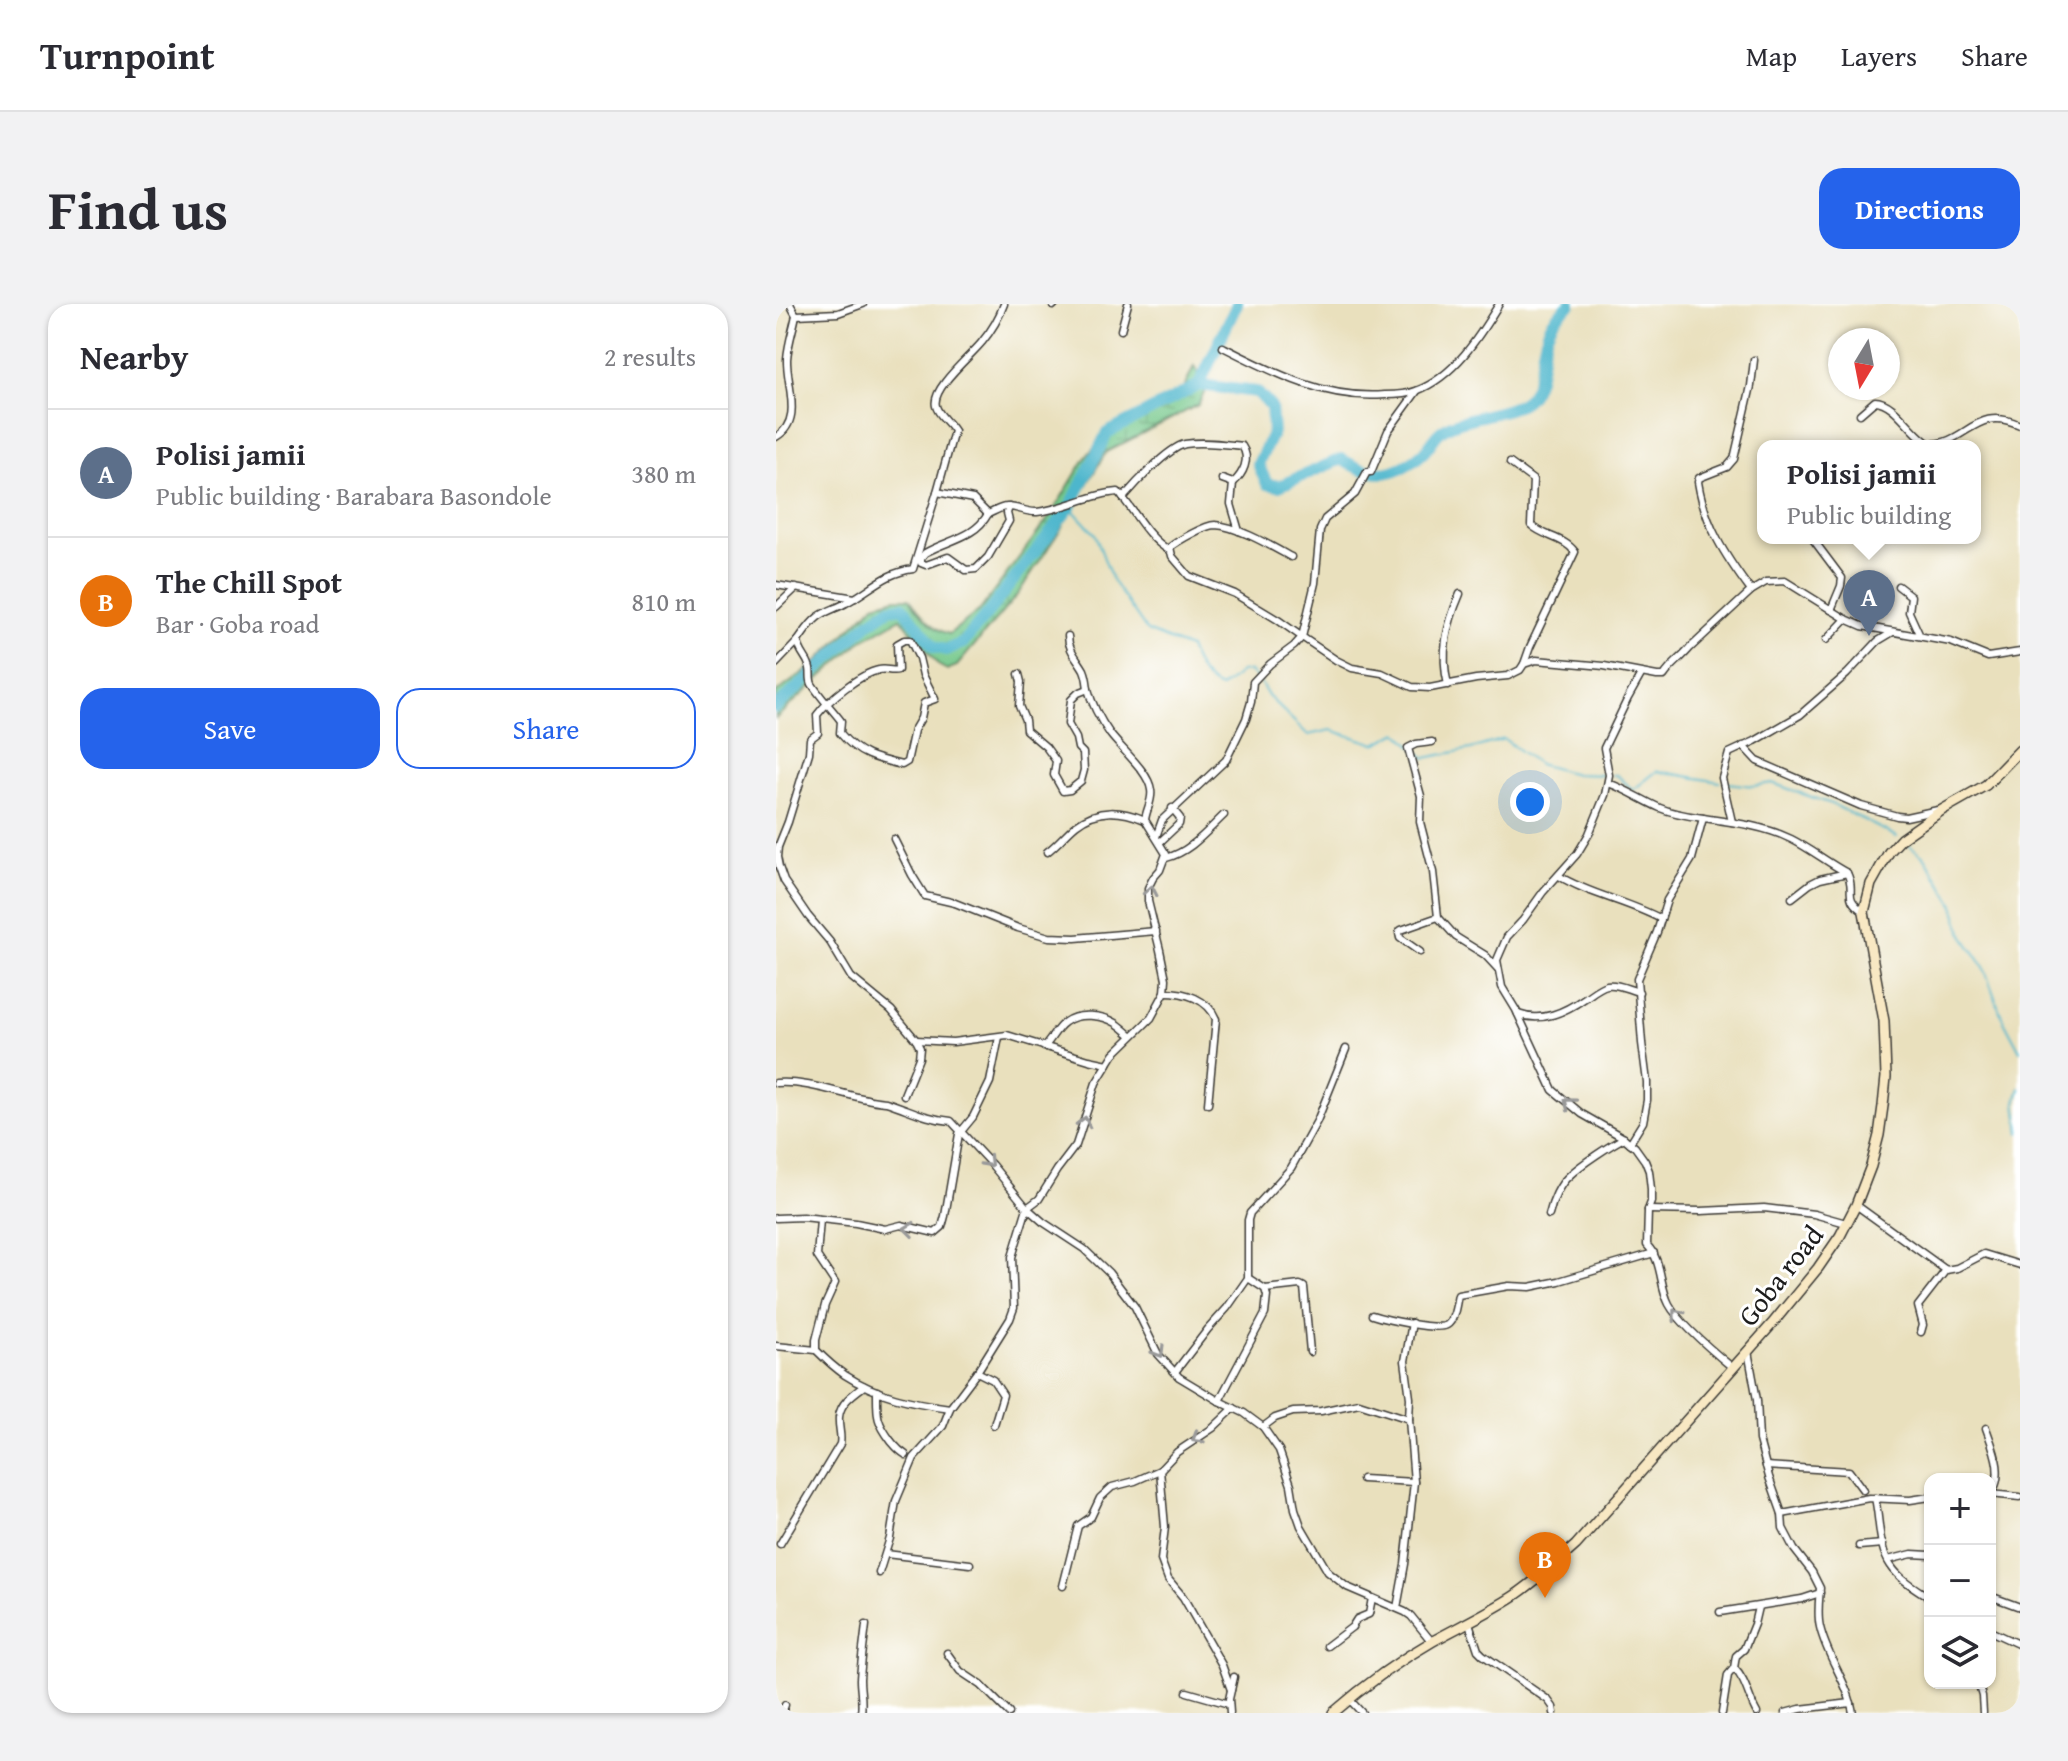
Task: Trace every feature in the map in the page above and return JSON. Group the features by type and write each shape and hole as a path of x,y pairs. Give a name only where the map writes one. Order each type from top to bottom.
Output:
{"main road":[{"name":"Goba road","path":"1333,1713 1386,1671 1514,1596 1576,1545 1733,1369 1818,1268 1856,1205 1879,1135 1886,1077 1884,1021 1864,912 1871,884 1889,852 1905,836 1986,785 2020,750"}],"street":[{"path":"776,437 792,414 787,364 796,315 790,304"},
{"path":"796,315 838,313 863,304"},
{"path":"1121,330 1128,304"},
{"path":"1158,840 1160,823 1172,808 1226,760 1246,719 1253,682 1302,637 1313,594 1320,530 1325,519 1355,494 1367,472 1371,472 1388,431 1417,391 1464,356 1499,304"},
{"path":"776,664 819,617 896,571 913,569 954,431 936,409 938,392 981,344 993,327 1002,305"},
{"path":"1223,347 1304,384 1328,391 1360,396 1417,391"},
{"path":"1751,591 1709,524 1698,482 1699,478 1732,464 1751,386 1754,360"},
{"path":"1860,414 1875,401 1884,402 1924,440"},
{"path":"1949,440 1989,419 2004,419 2020,425"},
{"path":"1123,498 1152,466 1179,446 1214,443 1242,446 1246,450 1246,460 1241,474 1233,483 1231,504 1239,531"},
{"path":"1009,507 1009,521 988,557 976,569 966,570 948,557 926,565 921,563 925,553 975,530 988,514 1005,507 1009,507 1031,512 1040,512 1118,492 1149,534 1170,551 1189,576 1235,594 1352,668 1382,673 1412,687 1430,688 1515,673 1524,664 1575,552 1565,542 1531,525 1533,480 1510,463"},
{"path":"1222,479 1233,483"},
{"path":"937,492 973,499 988,514"},
{"path":"1170,551 1175,544 1214,525 1239,531 1291,557"},
{"path":"1816,544 1842,578 1831,610"},
{"path":"1524,664 1536,660 1554,661 1664,676 1751,591 1766,582 1785,581 1862,626 1951,642 1988,657 2020,652"},
{"path":"776,585 855,598"},
{"path":"1898,586 1911,596 1909,612 1920,636"},
{"path":"776,607 796,588"},
{"path":"1448,685 1443,665 1447,628 1460,594"},
{"path":"1826,640 1846,619"},
{"path":"1732,822 1722,778 1729,753 1800,715 1847,674 1878,641 1893,632"},
{"path":"1068,636 1070,648 1086,674 1088,689 1102,722 1149,781 1152,792 1145,820"},
{"path":"798,641 799,651 811,667 810,681 827,702 841,721 840,733 862,754 902,765 907,762 924,703 935,699 910,640 904,640 897,644 898,670 875,671 827,702 817,715 818,733 810,739 809,753 777,857 784,881 830,942 851,977 891,1010 916,1040 920,1048 919,1058 904,1095"},
{"path":"1642,673 1604,748 1608,783 1589,834 1577,854 1507,937 1497,960 1498,969 1502,987 1553,1090 1582,1114 1627,1141 1645,1161 1649,1171 1651,1202 1647,1245 1661,1271 1667,1301 1672,1310 1733,1369"},
{"path":"1019,674 1019,706 1026,730 1046,747 1056,761 1054,775 1063,791 1070,790 1081,781 1084,770 1083,753 1068,724 1071,700 1088,689"},
{"path":"1432,742 1408,748 1420,790 1420,822 1433,872 1438,917 1456,937 1485,955 1498,969"},
{"path":"1743,746 1757,761 1861,806 1906,817 1942,810"},
{"path":"1608,783 1636,794 1659,808 1732,822 1794,841 1847,873 1853,904 1864,912"},
{"path":"1158,840 1179,824 1180,818 1172,808"},
{"path":"879,1573 904,1477 914,1458 943,1426 950,1408 1010,1319 1014,1308 1012,1257 1027,1208 1039,1199 1076,1145 1082,1134 1091,1096 1114,1054 1151,1018 1165,992 1166,979 1148,906 1148,888 1166,858 1145,820 1114,811 1097,814 1077,824 1047,852"},
{"path":"1166,858 1199,840 1224,815"},
{"path":"1549,1215 1552,1202 1570,1175 1615,1142 1627,1141 1643,1122 1647,1082 1637,979 1667,900 1692,859 1703,818"},
{"path":"894,839 925,896 955,903 1049,937 1075,938 1156,931"},
{"path":"1792,898 1820,879 1847,873"},
{"path":"1559,876 1661,919"},
{"path":"1420,952 1400,938 1399,933 1438,917"},
{"path":"1518,1014 1526,1018 1541,1018 1560,1013 1608,985 1639,992"},
{"path":"1165,992 1191,996 1214,1013 1216,1024 1208,1104"},
{"path":"1044,1047 1065,1021 1080,1016 1114,1022 1131,1035"},
{"path":"916,1040 953,1042 1007,1035 1108,1064"},
{"path":"776,1218 803,1217 885,1229 901,1225 935,1233 942,1227 945,1216 959,1134 973,1117 990,1082 999,1037"},
{"path":"1175,1372 1248,1278 1250,1213 1291,1168 1317,1121 1346,1049"},
{"path":"776,1083 837,1090 938,1120 951,1121 1027,1208 1084,1249 1109,1273 1135,1307 1158,1354 1179,1377 1263,1427 1279,1450 1307,1538 1341,1584 1411,1616 1432,1642"},
{"path":"1856,1205 1946,1270"},
{"path":"1648,1210 1764,1208 1814,1214 1846,1223"},
{"path":"816,1350 825,1305 835,1283 817,1256 820,1220"},
{"path":"1372,1315 1436,1327 1446,1325 1452,1317 1458,1295 1559,1281 1654,1253"},
{"path":"1921,1332 1923,1325 1919,1303 1946,1270 1957,1268 1980,1254 2020,1265"},
{"path":"1248,1278 1265,1289 1304,1287 1310,1352"},
{"path":"1219,1401 1265,1314 1265,1289"},
{"path":"1397,1608 1414,1482 1405,1361 1412,1323"},
{"path":"776,1346 816,1350 843,1374 864,1386 919,1404 950,1408"},
{"path":"1748,1351 1757,1400 1757,1429 1782,1514 1783,1528 1820,1588 1820,1625 1827,1649 1847,1690 1853,1713"},
{"path":"977,1372 993,1380 1003,1395 994,1425"},
{"path":"780,1544 840,1444 839,1417 847,1398 864,1386"},
{"path":"877,1391 877,1416 884,1434 906,1455"},
{"path":"1263,1427 1275,1418 1293,1412 1321,1411 1359,1403 1409,1419"},
{"path":"1063,1586 1078,1526 1091,1517 1100,1498 1112,1487 1160,1470 1177,1452 1213,1428 1234,1408"},
{"path":"1986,1428 1998,1476 1996,1487"},
{"path":"1766,1466 1849,1471 1863,1490"},
{"path":"1160,1470 1165,1527 1161,1560 1168,1579 1200,1624 1222,1665 1231,1690"},
{"path":"1362,1479 1414,1482"},
{"path":"1996,1495 2020,1497"},
{"path":"1782,1514 1875,1498 1924,1498"},
{"path":"1875,1498 1888,1560 1899,1575 1924,1594"},
{"path":"1859,1546 1883,1544"},
{"path":"886,1554 970,1564"},
{"path":"1888,1560 1912,1554 1924,1555"},
{"path":"1720,1612 1802,1599 1820,1593"},
{"path":"1327,1646 1352,1627 1357,1619 1369,1614 1372,1598"},
{"path":"1996,1598 2020,1607"},
{"path":"1722,1713 1728,1675 1734,1668 1736,1656 1744,1649 1758,1607"},
{"path":"1469,1623 1478,1650 1548,1700 1554,1713"},
{"path":"861,1713 861,1662 866,1625"},
{"path":"1996,1634 2020,1645"},
{"path":"947,1653 960,1671 981,1685 1009,1713"},
{"path":"1734,1668 1742,1676 1757,1713"},
{"path":"1230,1713 1234,1677"},
{"path":"1980,1689 1983,1713"},
{"path":"1187,1692 1229,1704"},
{"path":"1350,1700 1362,1713"},
{"path":"1785,1713 1851,1703"}],"green space":[{"path":"1194,366 1207,387 1198,405 1106,452 1018,594 957,666 947,670 938,665 901,618 861,641 776,718 776,693 816,663 875,604 909,598 931,624 949,634 980,610 1050,516 1086,457 1113,425 1183,390"}],"waterway":[{"path":"776,707 869,623 889,609 903,607 934,647 946,650 963,643 1070,507 1107,433 1199,385 1237,304"},
{"path":"1199,385 1257,392 1271,407 1273,432 1258,464 1267,484 1279,486 1341,459 1366,471 1386,473 1417,458 1449,426 1503,411 1529,397 1537,381 1550,327 1570,304"},
{"path":"1071,508 1095,534 1112,580 1147,631 1189,648 1205,677 1221,688 1241,672 1249,671 1268,696 1308,735 1331,730 1376,744 1398,732 1425,758 1504,739 1538,764 1576,774 1606,775"},
{"path":"1612,775 1617,775 1633,790 1657,771 1720,782"},
{"path":"1727,783 1754,786 1772,783 1834,805 1897,837"},
{"path":"1905,842 1924,856 1953,903 1964,937 1984,967 2002,1017 2020,1051"},
{"path":"2020,1088 2016,1102 2020,1133"}],"place":[{"name":"Polisi jamii","path":"1869,636"},
{"name":"The Chill Spot","path":"1545,1598"}]}
